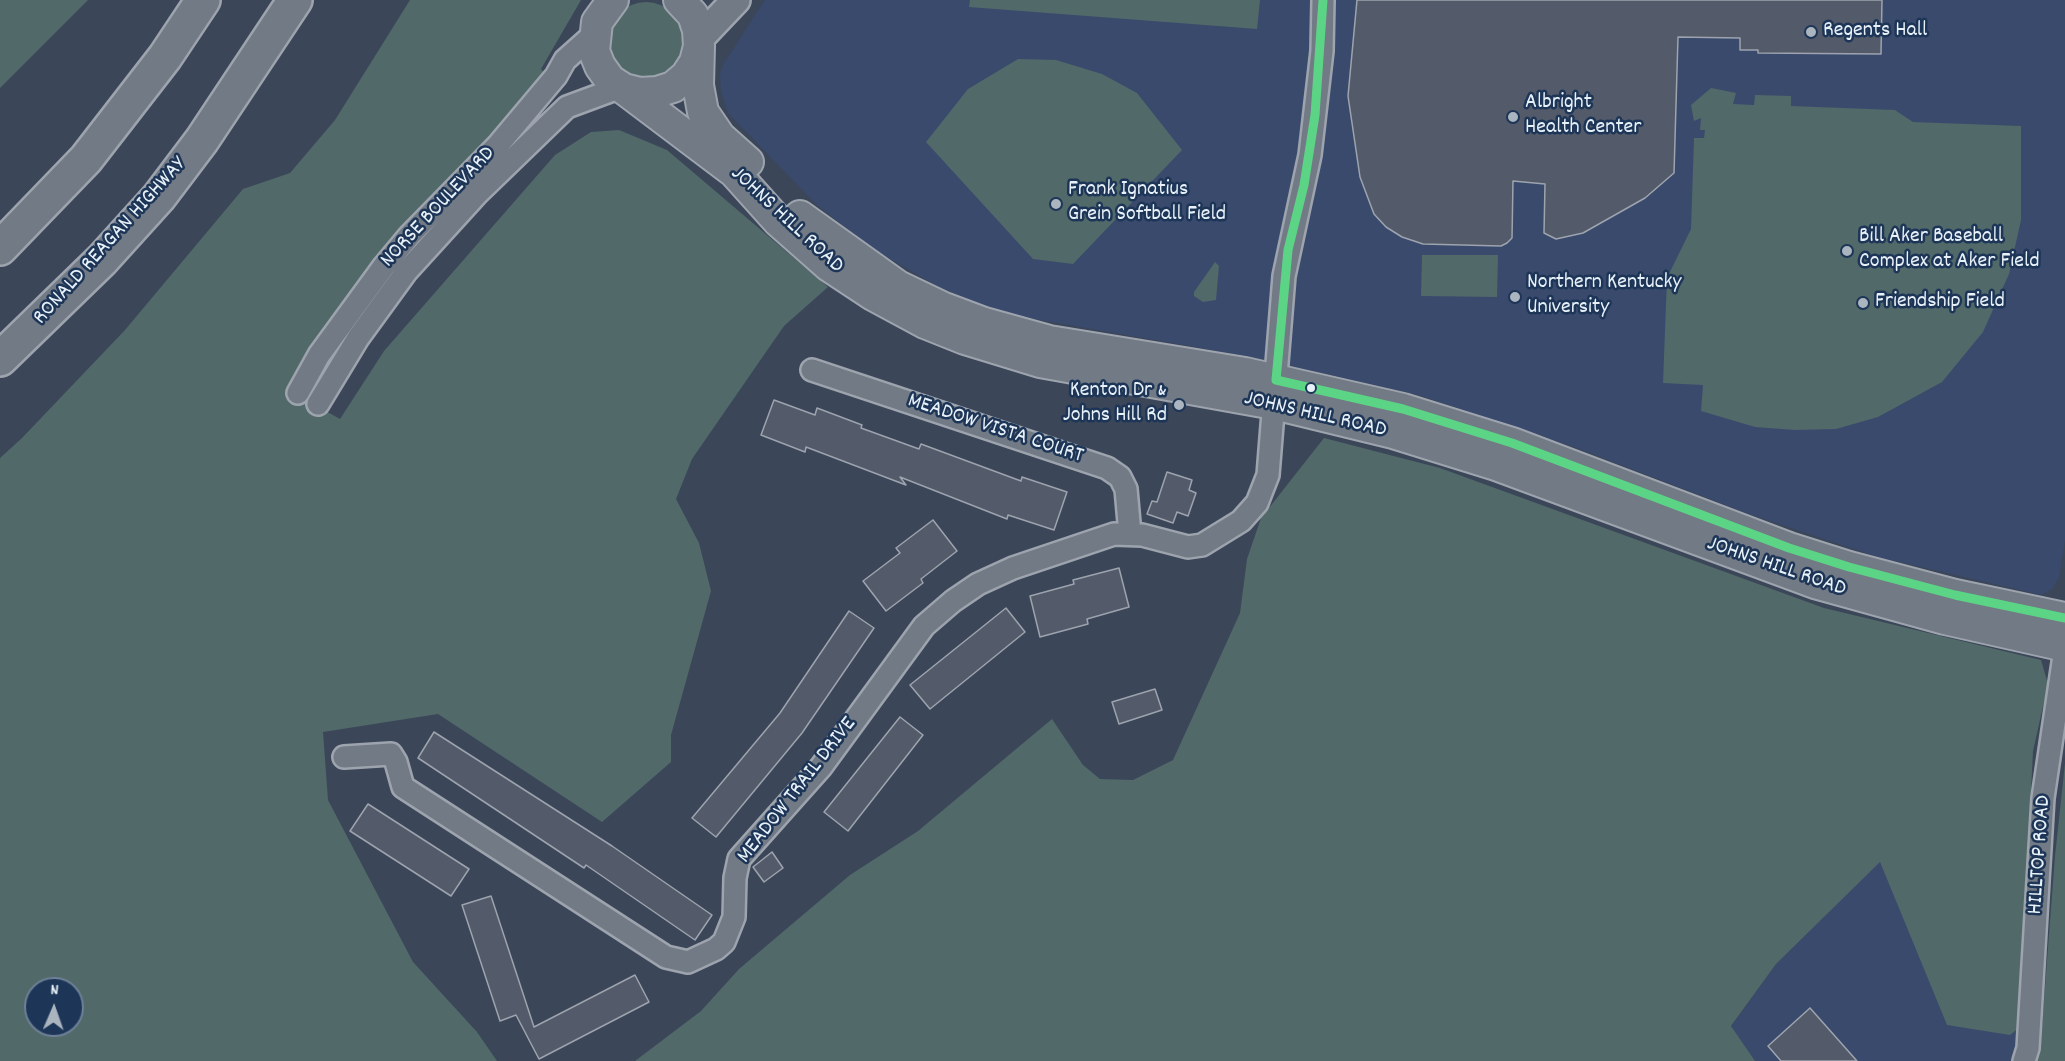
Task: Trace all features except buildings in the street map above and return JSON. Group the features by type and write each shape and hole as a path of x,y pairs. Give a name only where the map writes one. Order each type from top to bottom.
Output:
{"highway":[{"path":"0,248 86,159 165,57 202,0"},
{"name":"RONALD REAGAN HIGHWAY","path":"0,358 102,260 159,197 202,140 295,0"}],"main road":[{"name":"JOHNS HILL ROAD","path":"679,0 693,15 699,42 700,102 703,112 720,137 809,224 898,286 944,308 1019,334 1275,392 1393,434 1486,462 1815,583 1945,619 2065,648"},
{"name":"JOHNS HILL ROAD","path":"604,11 594,51 600,66 610,80 734,172 778,221 829,266 873,295 925,322 1008,354 1040,362 1403,409 1512,443 1789,548 1849,567 1955,595 2065,618"},
{"path":"622,88 640,93 657,93 673,87 686,76 695,62 699,42"}],"street":[{"path":"699,42 736,0"},
{"name":"MEADOW TRAIL DRIVE","path":"344,757 391,754 396,762 403,787 666,957 679,962 699,959 724,942 734,916 735,878 739,859 821,767 924,626 970,590 1004,572 1114,534 1158,538 1188,547 1202,545 1241,520 1257,503 1268,476 1287,250 1304,185 1315,115 1323,0"},
{"name":"NORSE BOULEVARD","path":"298,393 319,355 384,266 409,236 498,145 556,76 565,60 604,11"},
{"name":"NORSE BOULEVARD","path":"318,404 358,338 406,272 477,194 567,107 622,88"},
{"name":"MEADOW VISTA COURT","path":"812,370 1107,468 1120,477 1126,489 1130,534"},
{"name":"HILLTOP ROAD","path":"2025,1061 2028,1048 2043,798 2065,648"}],"shaded area":[{"name":"Northern Kentucky University","path":"765,0 2065,0 2065,540 2059,577 2053,588 2042,595 1878,557 1752,515 1574,447 1419,395 1241,355 1029,318 990,308 939,287 873,249 818,206 728,113 721,91 720,74 723,65"},
{"path":"1880,861 1947,1025 2019,1028 2013,1061 1755,1061 1731,1027 1776,964"}],"green space":[{"path":"0,0 88,0 0,88"},
{"path":"410,0 581,0 541,69 546,75 290,391 340,419 384,351 555,155 591,132 619,130 667,150 828,287 784,326 692,459 676,499 699,543 711,591 671,735 671,762 602,822 438,714 323,732 328,800 413,962 477,1032 497,1061 0,1061 0,458 125,330 243,189 290,173 335,120"},
{"path":"970,0 1260,0 1257,29 969,7"},
{"path":"646,2 660,5 673,13 681,26 684,40 681,54 673,67 660,75 646,78 632,75 619,67 611,54 608,40 611,26 619,13 632,5"},
{"name":"Frank Ignatius Grein Softball Field","path":"1018,59 1056,60 1102,74 1137,93 1182,150 1073,264 1033,259 926,142 968,89"},
{"name":"Friendship Field","path":"1711,88 1736,93 1733,104 1754,105 1755,95 1791,96 1791,106 1895,110 1913,122 2021,126 2021,220 2009,274 1983,332 1942,382 1878,417 1836,429 1795,430 1755,427 1701,411 1703,385 1663,383 1667,278 1691,229 1694,138 1704,138 1705,130 1700,130 1701,118 1694,121 1691,105"},
{"path":"1422,255 1498,255 1497,297 1421,296"},
{"path":"1215,262 1219,266 1216,300 1203,302 1194,296 1194,292"},
{"path":"1324,438 1440,468 1824,608 2041,660 2048,684 2033,751 2019,1028 2010,1035 1947,1025 1880,862 1776,964 1731,1026 1755,1061 635,1061 701,1011 739,969 850,875 918,831 1052,719 1083,765 1100,779 1133,780 1173,760 1240,613 1247,559 1261,518"},
{"path":"2065,763 2065,1061 2037,1061 2042,1026 2055,856"}],"transit line":[{"path":"1323,0 1315,115 1304,185 1288,250 1276,380 1403,409 1512,443 1789,548 1849,567 1955,595 2065,618"}],"place":[{"name":"Regents Hall","path":"1811,32"},
{"name":"Albright Health Center","path":"1513,117"},
{"name":"Frank Ignatius Grein Softball Field","path":"1056,204"},
{"name":"Bill Aker Baseball Complex at Aker Field","path":"1847,251"},
{"name":"Northern Kentucky University","path":"1515,297"},
{"name":"Friendship Field","path":"1863,303"},
{"name":"Kenton Dr & Johns Hill Rd","path":"1179,405"}]}
